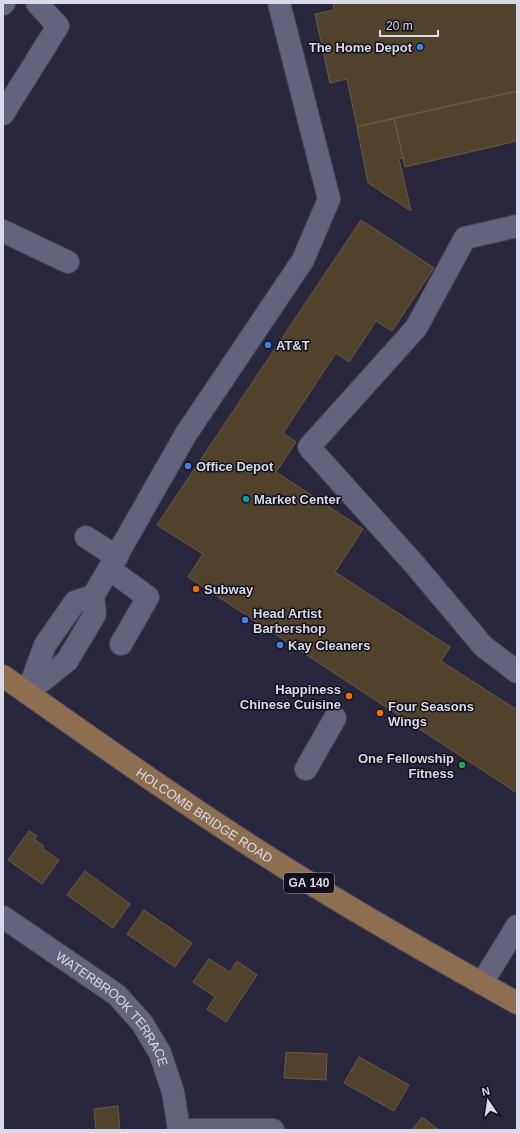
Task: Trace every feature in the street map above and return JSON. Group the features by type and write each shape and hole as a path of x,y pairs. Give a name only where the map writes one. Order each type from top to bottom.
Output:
{"main road":[{"name":"HOLCOMB BRIDGE ROAD","path":"3,676 134,768 256,849 369,919 517,1003"}],"street":[{"path":"3,114 58,26 37,3"},
{"path":"28,693 67,660 95,614 93,596 186,434 303,260 328,200 279,3"},
{"path":"517,226 465,238 416,328 309,447 415,565 483,646 517,672"},
{"path":"3,231 68,262"},
{"path":"86,537 148,597 121,644"},
{"path":"306,769 335,718"},
{"name":"WATERBROOK TERRACE","path":"3,917 117,995 142,1024 160,1053 173,1092 179,1130"},
{"path":"482,983 517,926"},
{"path":"179,1130 273,1130"}],"building":[{"name":"The Home Depot","path":"333,3 517,3 517,91 357,127 347,79 330,83 315,14 334,10"},
{"path":"517,91 517,141 405,167 394,118"},
{"path":"394,118 403,158 399,159 411,211 368,183 357,127"},
{"name":"Market Center","path":"361,220 434,268 392,331 376,321 349,362 336,353 283,433 296,442 276,472 363,529 335,572 450,647 441,661 517,710 517,793 188,577 203,554 157,525"},
{"path":"29,831 37,836 34,839 44,846 42,848 59,860 42,884 8,860"},
{"path":"85,871 130,904 113,928 67,895"},
{"path":"144,910 192,943 175,967 127,934"},
{"path":"209,959 230,972 237,961 257,975 226,1022 207,1009 215,997 193,982"},
{"path":"286,1052 327,1054 326,1080 284,1078"},
{"path":"359,1057 409,1085 394,1111 344,1083"},
{"path":"118,1106 120,1130 96,1130 94,1109"},
{"path":"422,1117 439,1130 412,1130"}],"place":[{"name":"The Home Depot","path":"420,47"},
{"name":"AT&T","path":"268,345"},
{"name":"Office Depot","path":"188,466"},
{"name":"Market Center","path":"246,499"},
{"name":"Subway","path":"196,589"},
{"name":"Head Artist Barbershop","path":"245,620"},
{"name":"Kay Cleaners","path":"280,645"},
{"name":"Happiness Chinese Cuisine","path":"349,696"},
{"name":"Four Seasons Wings","path":"380,713"},
{"name":"One Fellowship Fitness","path":"462,765"}]}
